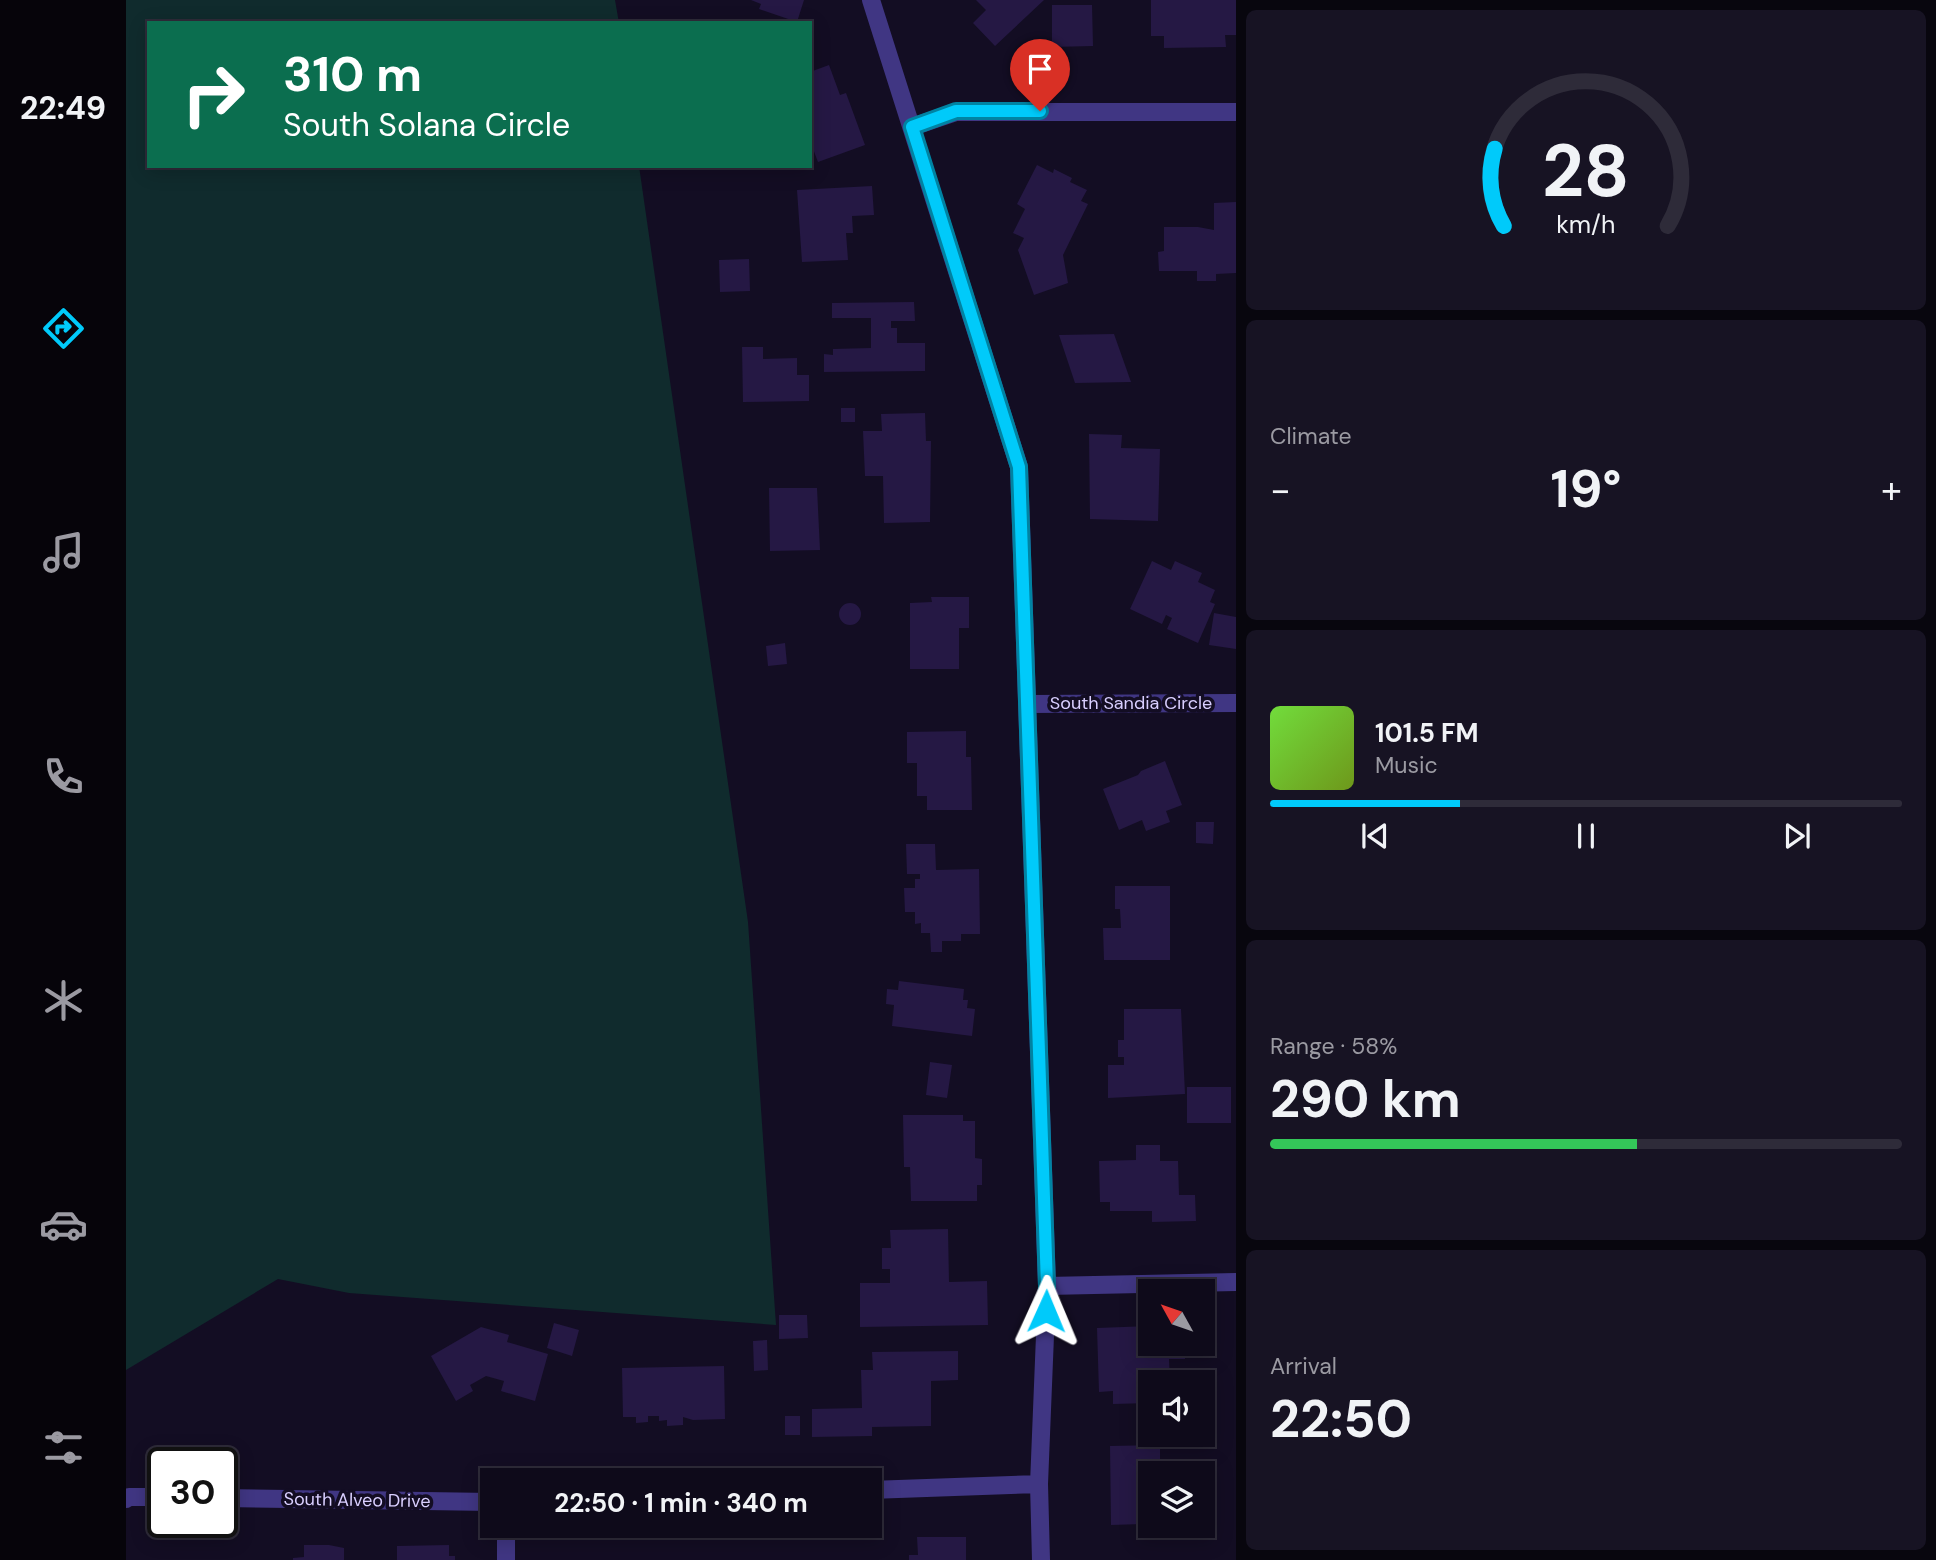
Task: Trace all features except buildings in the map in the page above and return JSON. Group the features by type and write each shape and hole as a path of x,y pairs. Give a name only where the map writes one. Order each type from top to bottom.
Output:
{"street":[{"path":"871,0 1019,467 1047,1286 1040,1484 1041,1560"},
{"path":"912,127 956,111 1236,112"},
{"name":"South Sandia Circle","path":"1027,704 1236,703"},
{"path":"1047,1286 1236,1282"},
{"path":"882,1490 1040,1484"},
{"path":"126,1499 147,1497"},
{"name":"South Alveo Drive","path":"238,1498 480,1502"},
{"path":"506,1538 506,1560"}],"green space":[{"path":"126,0 615,0 619,21 147,21 147,168 639,168 748,922 776,1325 349,1293 278,1279 126,1370"}],"route":[{"path":"1040,111 956,111 912,127 1019,467 1046,1311"}]}
